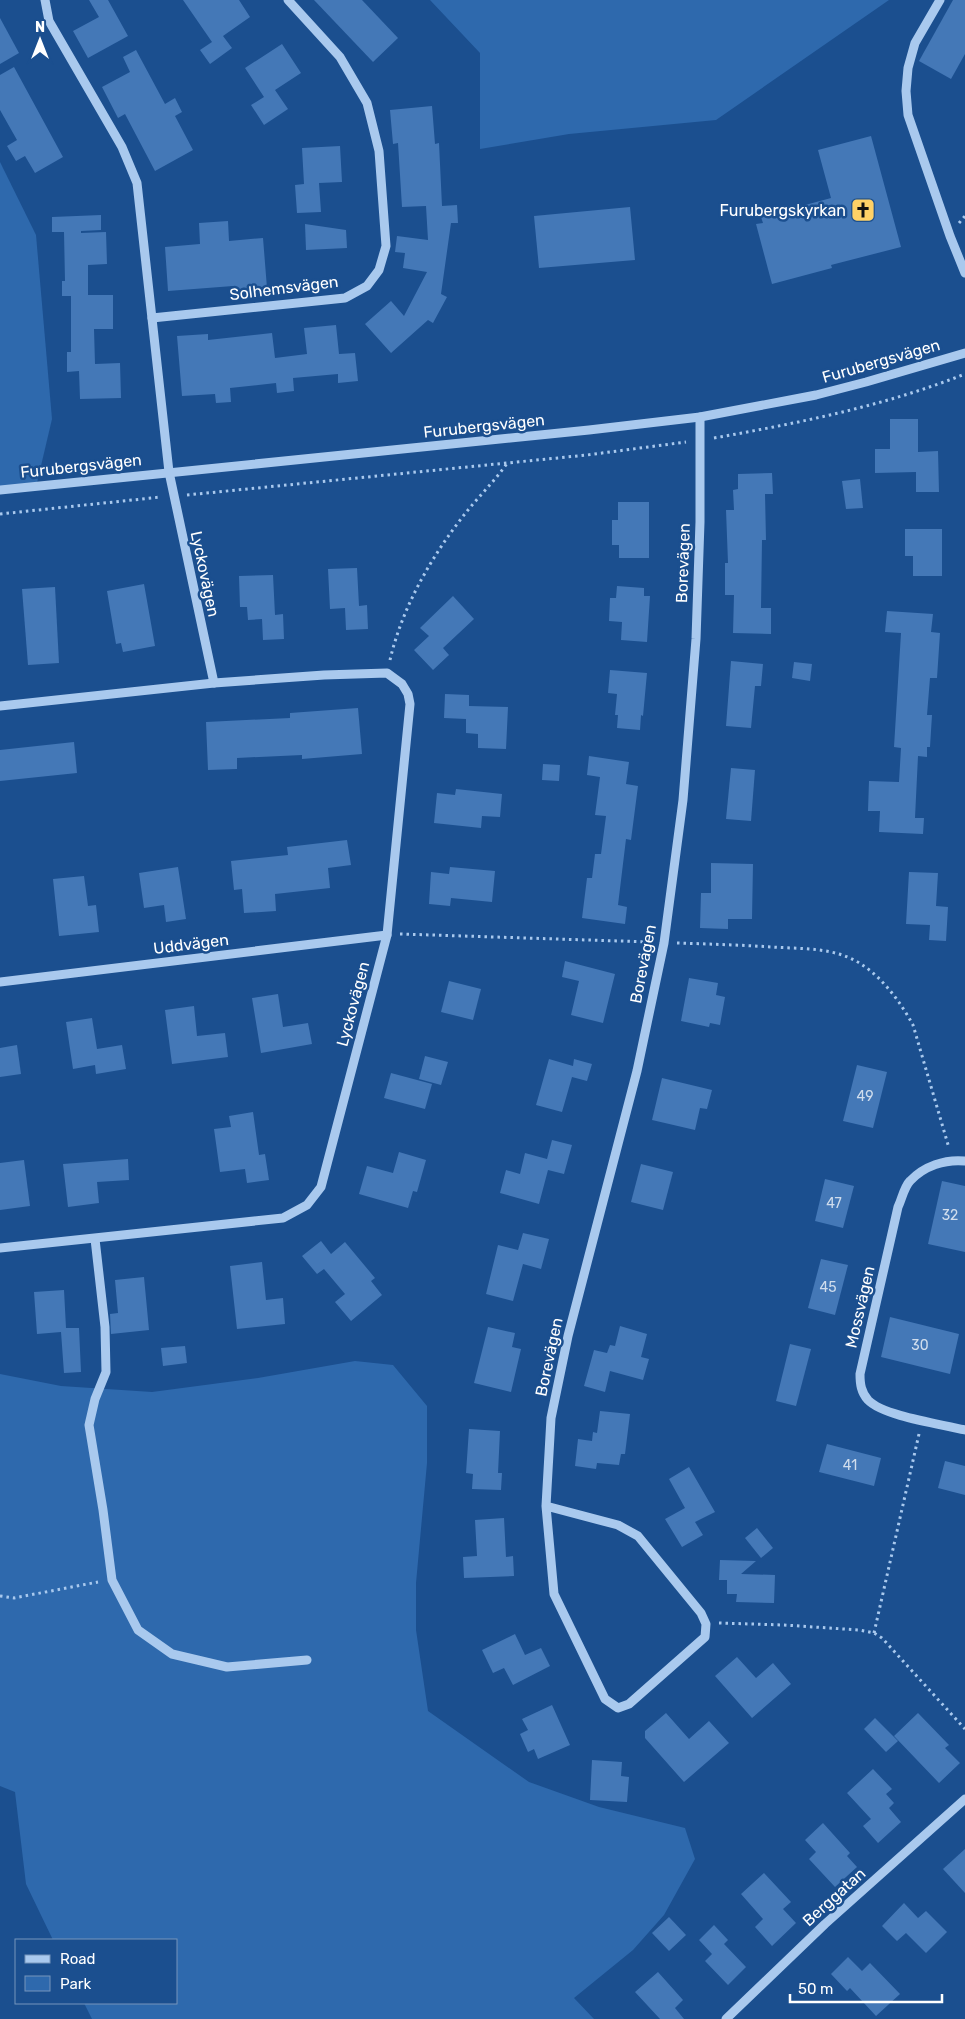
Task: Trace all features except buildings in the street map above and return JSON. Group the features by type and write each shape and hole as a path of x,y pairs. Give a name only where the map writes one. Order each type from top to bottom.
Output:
{"street":[{"path":"45,0 49,21 122,147 137,183 169,472"},
{"name":"Solhemsvägen","path":"152,318 345,298 367,286 380,270 386,246 382,189 379,151 367,103 340,57 288,0"},
{"path":"940,0 915,43 908,68 906,91 908,115 965,273"},
{"name":"Furubergsvägen","path":"0,490 700,417 816,395 965,353"},
{"name":"Borevägen","path":"700,417 698,440 700,522 696,639 683,800 664,943 637,1071 568,1336 551,1418 546,1506 554,1594 605,1699 618,1708 629,1704 705,1638 706,1624"},
{"name":"Lyckovägen","path":"169,472 214,683"},
{"path":"0,706 214,683 324,675 387,673"},
{"name":"Lyckovägen","path":"0,1248 283,1218 307,1205 321,1187 387,935 410,704 408,694 402,684 387,673"},
{"name":"Uddvägen","path":"0,982 387,935"},
{"name":"Mossvägen","path":"965,1161 943,1162 926,1168 909,1182 898,1207 860,1374 861,1388 868,1400 883,1410 965,1430"},
{"path":"95,1239 105,1327 106,1372 95,1399 89,1425 112,1580 138,1630 172,1654 227,1667 306,1660"},
{"path":"546,1506 610,1522 638,1536 701,1613 706,1624"},
{"name":"Berggatan","path":"726,2019 825,1924 965,1799"}],"path":[{"path":"0,514 508,462 698,440 833,415 922,390 965,374"},
{"path":"387,673 390,656 408,610 429,567 464,515 508,462"},
{"path":"387,935 727,944 817,950 844,956 862,964 902,1006 913,1025 953,1161"},
{"path":"874,1633 922,1420"},
{"path":"0,1596 14,1598 112,1580"},
{"path":"706,1624 726,1622 784,1625 859,1630 874,1633 882,1638 965,1729"}],"green space":[{"path":"430,0 889,0 716,120 569,134 480,149 480,53"},
{"path":"0,162 36,235 52,419 36,487 0,491"},
{"path":"355,1361 393,1365 427,1406 427,1463 416,1583 416,1630 428,1711 529,1782 599,1807 685,1828 695,1859 664,1915 633,1950 574,1998 594,2019 92,2019 84,2004 178,2004 178,1939 53,1939 26,1884 15,1792 0,1786 0,1374 61,1386 152,1392 258,1378"}],"place":[{"name":"Furubergskyrkan","path":"863,210"}]}
